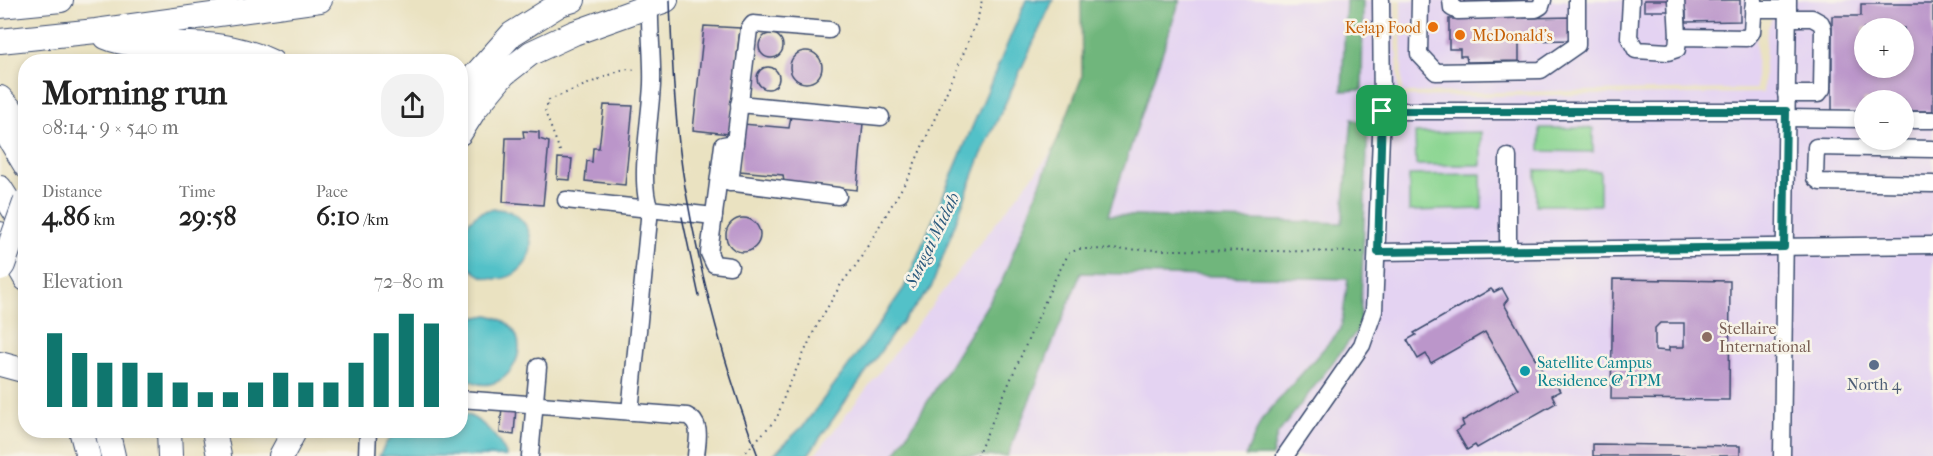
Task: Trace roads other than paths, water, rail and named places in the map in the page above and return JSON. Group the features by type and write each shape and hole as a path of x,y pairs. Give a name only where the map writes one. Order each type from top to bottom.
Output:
{"highway":[{"path":"0,6 61,0"},
{"path":"0,41 96,31 320,0"},
{"path":"468,83 512,34 560,4 573,0"},
{"path":"468,120 504,74 531,53 574,33 601,25 658,2"},
{"path":"96,31 118,41 219,46 253,54"},
{"path":"0,98 18,117"},
{"path":"0,123 18,153"},
{"path":"0,269 3,266 14,198"},
{"path":"0,234 18,265"},
{"path":"0,364 18,369"},
{"path":"83,438 88,456"},
{"path":"109,438 113,456"},
{"path":"169,438 170,456"},
{"path":"216,438 219,456"},
{"path":"281,456 291,438"}],"street":[{"path":"1285,456 1362,345 1374,311 1382,111 1382,0"},
{"path":"1420,0 1419,54 1436,72 1541,70 1577,45 1577,0"},
{"path":"1451,0 1452,8 1458,11 1536,9 1541,6 1543,0"},
{"path":"1631,0 1629,37 1636,50 1668,52 1677,49 1676,0"},
{"path":"630,412 650,208 644,190 652,81 649,29 658,2"},
{"path":"1678,37 1747,38 1752,32 1754,4 1788,9 1812,18 1821,23 1823,28 1822,89 1818,94 1786,94"},
{"path":"1782,456 1788,9"},
{"path":"730,266 714,264 709,253 714,216 724,182 723,145 735,143 748,34 753,24 829,30"},
{"path":"740,104 881,117"},
{"path":"1382,111 1786,115 1854,118"},
{"path":"1914,120 1933,120"},
{"path":"1933,149 1816,147 1815,178 1820,182 1933,184"},
{"path":"1508,157 1508,250"},
{"path":"724,182 838,196"},
{"path":"566,200 714,216"},
{"path":"1378,252 1933,245"},
{"path":"530,456 538,367"},
{"path":"468,400 687,416 692,418 698,430 696,456"},
{"path":"367,456 368,438"}],"water":[{"name":"Sungai Midah","path":"1026,0 1053,0 979,160 931,288 897,328 808,455 772,456 804,425 904,288"},
{"path":"496,209 515,215 521,219 530,237 530,251 525,263 521,269 509,276 489,278 477,273 468,264 468,224 483,212"},
{"path":"488,315 507,324 517,336 519,351 514,365 504,377 491,384 476,383 468,378 468,321"},
{"path":"468,416 488,429 507,456 379,456 391,438 468,438"}],"tram line":[{"path":"670,0 676,118 691,221 706,290 725,357 758,456"},
{"path":"682,217 699,296"}],"place":[{"name":"Kejap Food","path":"1433,27"},
{"name":"McDonald's","path":"1460,35"},
{"name":"Stellaire International","path":"1707,337"},
{"name":"North 4","path":"1874,365"},
{"name":"Satellite Campus Residence @ TPM","path":"1525,371"}]}
